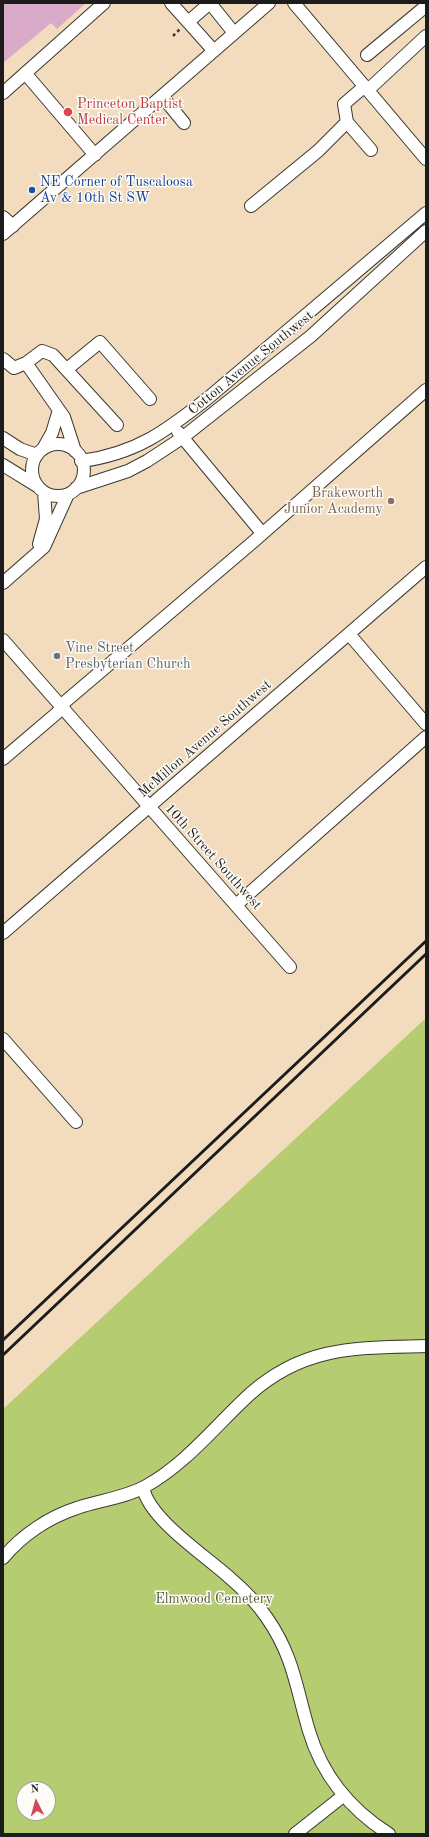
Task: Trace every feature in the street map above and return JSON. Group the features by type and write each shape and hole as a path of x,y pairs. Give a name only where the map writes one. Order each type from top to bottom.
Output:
{"street":[{"path":"3,93 104,3"},
{"path":"188,22 210,3 234,33"},
{"path":"3,234 269,3"},
{"path":"294,3 426,159"},
{"path":"174,6 214,51"},
{"path":"367,55 426,6"},
{"path":"371,150 347,122 344,104 366,88 426,36"},
{"path":"25,73 95,155"},
{"path":"162,96 184,123"},
{"path":"251,206 318,151 347,122"},
{"name":"Cotton Avenue Southwest","path":"81,461 99,459 129,450 158,436 172,426 214,393 426,213"},
{"path":"3,217 13,226"},
{"name":"Cotton Avenue Southwest","path":"72,491 128,471 147,461 182,438 311,336 426,231"},
{"path":"67,369 100,342 150,399"},
{"path":"3,359 14,368 26,363 42,351 53,355 117,425"},
{"path":"3,583 44,547 72,491 83,474 81,461 75,451 64,417 26,363"},
{"path":"3,759 57,713 66,702 254,542 262,533 426,390"},
{"path":"38,551 46,520 40,489 33,479 32,470 40,452 52,433 58,410"},
{"path":"172,426 262,533"},
{"path":"3,438 20,449 40,452 59,444 68,446 75,451"},
{"path":"3,465 52,495 60,496 72,491"},
{"name":"McMillon Avenue Southwest","path":"3,933 426,567"},
{"path":"349,634 426,724"},
{"name":"10th Street Southwest","path":"3,640 290,967"},
{"path":"236,906 426,737"},
{"path":"3,1039 76,1122"},
{"path":"3,1558 34,1530 54,1517 77,1508 143,1488 162,1476 180,1462 250,1394 282,1371 322,1354 342,1350 426,1346"},
{"path":"143,1488 150,1506 165,1522 231,1578 258,1605 278,1635 291,1664 314,1747 331,1779 343,1796 364,1816 389,1834"},
{"path":"295,1834 343,1796"}],"green space":[{"name":"Elmwood Cemetery","path":"426,1018 426,1834 3,1834 3,1409"}],"building":[{"path":"3,3 86,3 57,29 51,23 3,63"}],"railway":[{"path":"3,1340 426,941"},
{"path":"3,1355 426,954"}],"place":[{"name":"Princeton Baptist Medical Center","path":"68,112"},
{"name":"NE Corner of Tuscaloosa Av & 10th St SW","path":"32,190"},
{"name":"Brakeworth Junior Academy","path":"391,501"},
{"name":"Vine Street Presbyterian Church","path":"57,656"}]}
